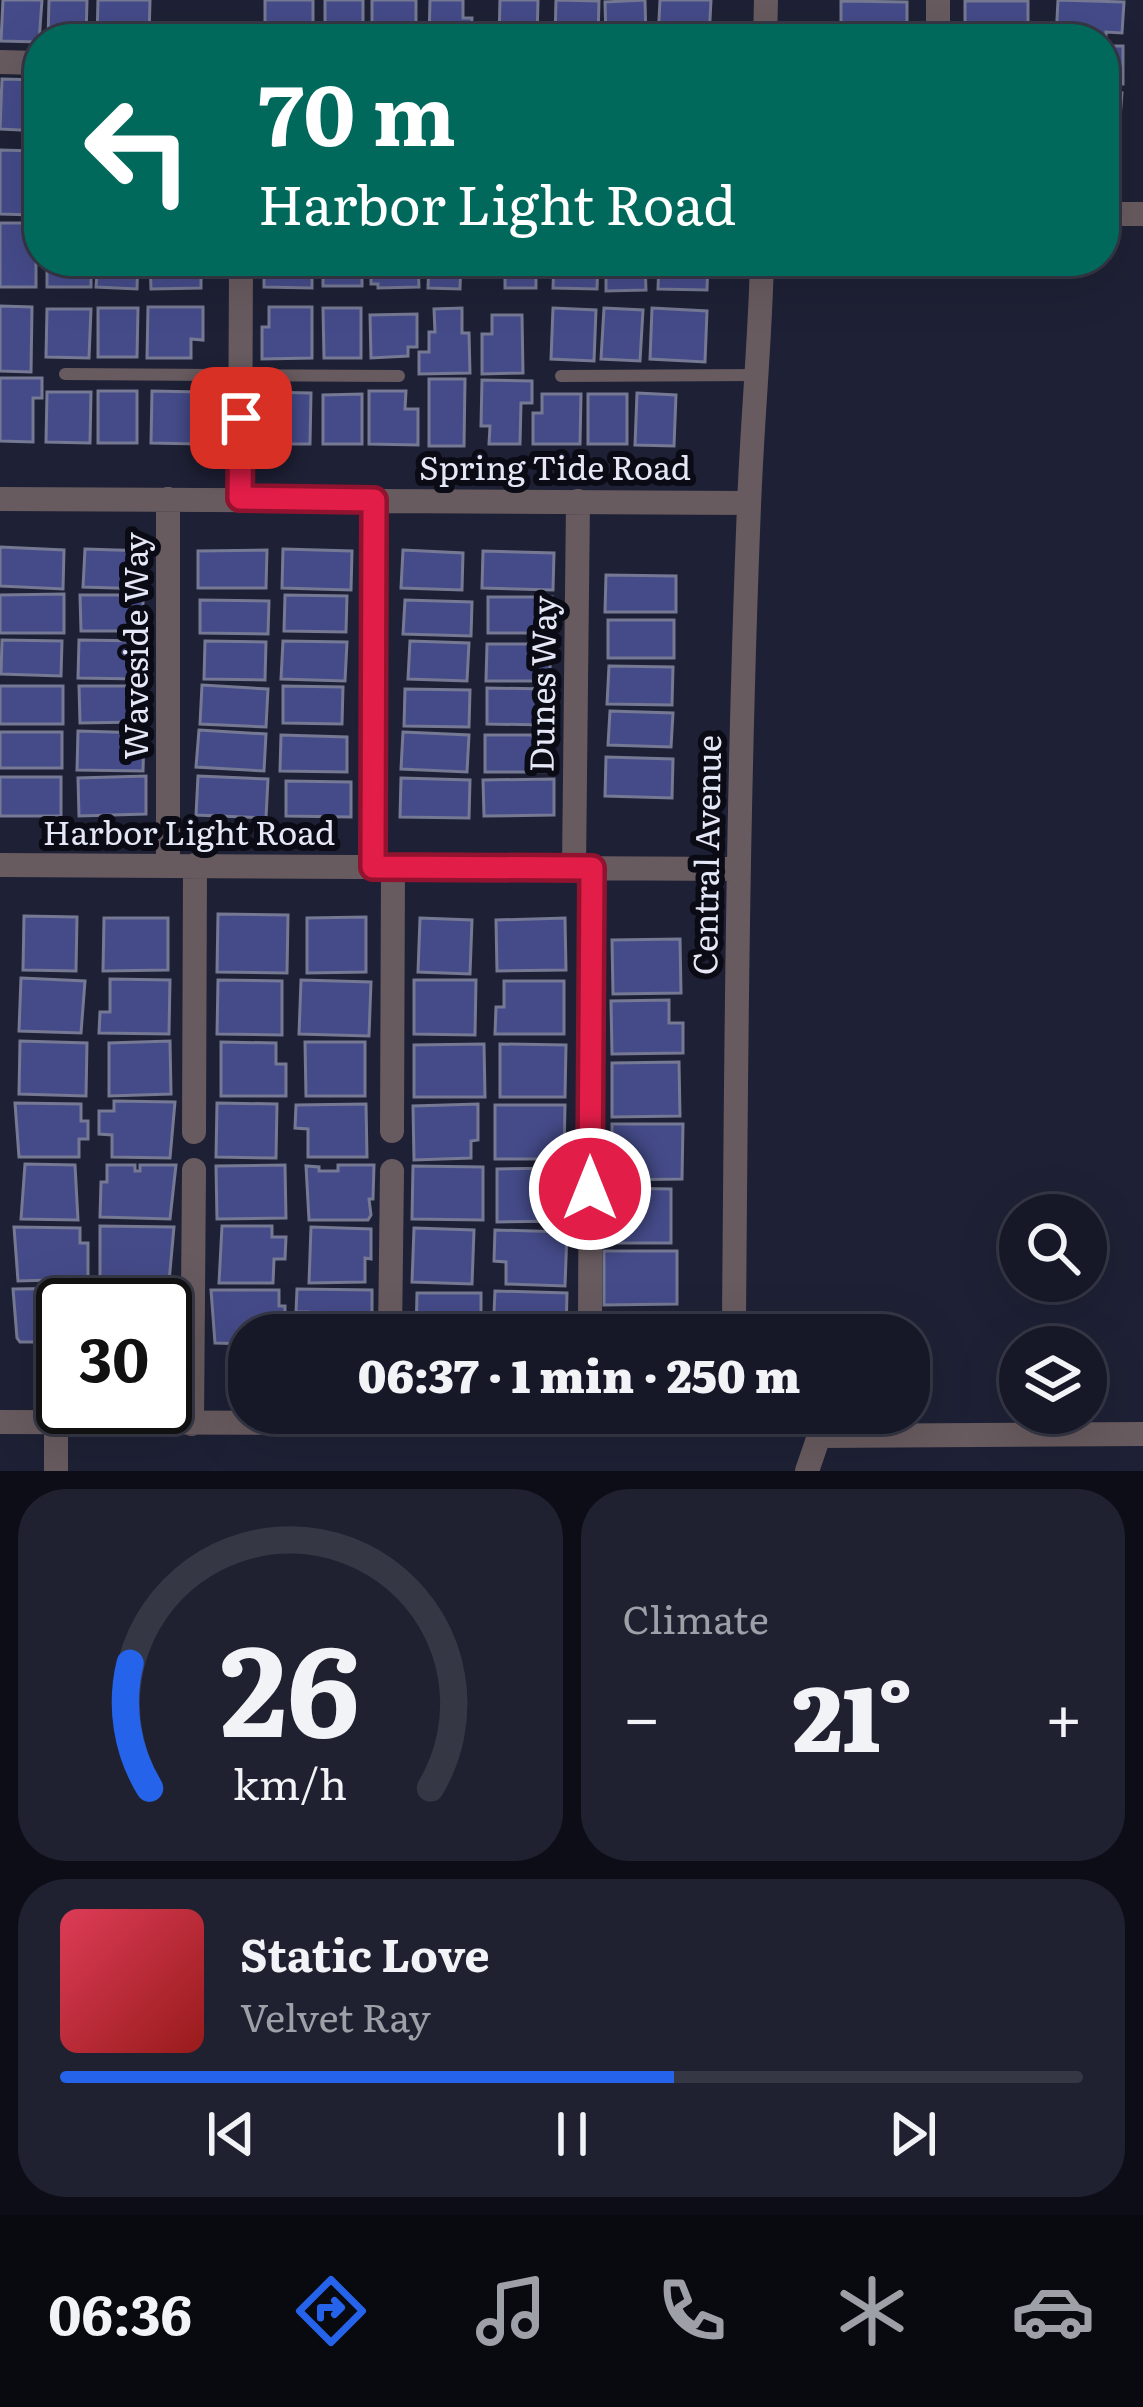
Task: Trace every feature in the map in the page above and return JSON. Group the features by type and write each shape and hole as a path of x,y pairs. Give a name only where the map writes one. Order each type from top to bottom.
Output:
{"street":[{"path":"240,498 241,276"},
{"name":"Central Avenue","path":"734,1314 738,868 762,276"},
{"name":"Spring Tide Road","path":"0,499 749,502"},
{"name":"Waveside Way","path":"168,499 168,866"},
{"path":"374,500 392,1131"},
{"name":"Dunes Way","path":"578,501 590,1314"},
{"name":"Harbor Light Road","path":"0,865 738,868"},
{"path":"194,1132 195,865"},
{"path":"194,1170 192,1424 228,1423"},
{"path":"390,1314 392,1172"},
{"path":"0,1422 36,1422"},
{"path":"56,1434 56,1471"},
{"path":"807,1471 818,1436 1143,1434"}],"lane":[{"path":"65,374 399,376"},
{"path":"561,376 759,375"}],"building":[{"path":"3,0 42,0 40,24 24,24 24,42 1,41"},
{"path":"49,0 87,0 86,24 48,24"},
{"path":"98,0 150,0 149,24 97,24"},
{"path":"265,0 313,0 313,24 265,24"},
{"path":"325,0 363,0 363,24 325,24"},
{"path":"372,0 416,0 416,24 372,24"},
{"path":"430,0 463,0 463,18 472,18 472,24 429,24"},
{"path":"500,0 538,0 537,24 499,24"},
{"path":"556,0 599,1 598,24 555,24"},
{"path":"645,0 646,24 606,24 605,2"},
{"path":"660,0 711,0 710,24 659,24"},
{"path":"1058,0 1124,2 1122,33 1119,24 1057,24"},
{"path":"841,1 907,2 907,24 841,24"},
{"path":"965,1 1028,1 1028,24 965,24"},
{"path":"1119,46 1123,46 1123,84 1119,84"},
{"path":"2,79 24,80 24,130 0,129"},
{"path":"0,150 24,151 24,215 0,214"},
{"path":"0,223 24,223 24,276 36,276 36,287 0,287"},
{"path":"47,276 91,276 91,287 47,287"},
{"path":"97,276 137,276 137,289 96,287"},
{"path":"151,276 201,276 201,288 151,289"},
{"path":"264,276 312,276 312,288 264,287"},
{"path":"323,276 362,276 362,286 323,286"},
{"path":"371,276 419,276 419,287 371,284"},
{"path":"428,276 460,276 460,289 428,288"},
{"path":"505,276 536,276 536,288 505,288"},
{"path":"553,276 597,276 597,289 553,288"},
{"path":"606,276 646,276 646,290 606,291"},
{"path":"658,276 707,276 707,290 658,289"},
{"path":"0,306 32,307 31,372 0,371"},
{"path":"148,307 203,307 203,340 191,339 191,358 147,358"},
{"path":"269,307 312,307 312,358 262,359 262,327 269,327"},
{"path":"98,308 138,308 137,357 98,357"},
{"path":"323,308 361,308 361,358 324,358"},
{"path":"462,308 462,333 469,333 470,373 419,374 419,352 429,352 429,332 435,332 434,309"},
{"path":"553,308 596,310 594,361 551,359"},
{"path":"604,308 643,310 640,361 601,359"},
{"path":"652,308 707,311 705,362 650,359"},
{"path":"47,309 91,309 89,358 46,357"},
{"path":"417,314 417,347 408,347 408,356 371,358 370,315"},
{"path":"492,315 522,315 523,373 482,374 482,334 492,334"},
{"path":"0,378 42,378 42,398 33,398 33,442 0,441"},
{"path":"429,379 465,379 464,446 429,446"},
{"path":"482,380 532,381 532,403 521,403 520,444 489,444 490,426 481,426"},
{"path":"98,391 137,391 137,443 98,443"},
{"path":"152,391 200,392 199,444 151,443"},
{"path":"369,391 406,391 405,409 418,409 418,445 369,444"},
{"path":"47,392 91,392 90,443 46,442"},
{"path":"260,392 311,393 310,444 259,444"},
{"path":"637,393 676,395 674,446 635,445"},
{"path":"362,394 362,444 323,444 323,395"},
{"path":"542,394 581,394 580,444 533,444 533,413 542,413"},
{"path":"588,394 627,394 627,444 588,444"},
{"path":"0,547 64,550 63,589 0,586"},
{"path":"85,549 147,551 146,589 83,587"},
{"path":"283,549 352,551 351,590 282,588"},
{"path":"267,550 266,588 198,588 198,551"},
{"path":"403,550 463,553 462,590 401,588"},
{"path":"483,551 554,553 553,590 482,588"},
{"path":"606,575 676,576 676,612 605,612"},
{"path":"64,594 64,633 0,633 0,595"},
{"path":"80,595 143,595 143,631 81,631"},
{"path":"285,595 347,596 346,632 284,631"},
{"path":"488,597 552,597 551,633 488,633"},
{"path":"200,600 269,601 268,634 200,633"},
{"path":"405,600 472,602 471,636 403,634"},
{"path":"608,620 674,620 674,658 608,658"},
{"path":"2,640 62,641 61,676 1,674"},
{"path":"79,640 142,641 140,679 78,678"},
{"path":"205,641 266,642 265,680 204,679"},
{"path":"283,641 347,642 345,681 281,679"},
{"path":"410,641 469,643 467,681 408,679"},
{"path":"487,644 550,644 550,681 486,681"},
{"path":"609,666 673,667 672,705 607,704"},
{"path":"202,685 268,689 266,727 200,724"},
{"path":"0,686 63,686 63,724 0,724"},
{"path":"79,686 138,686 139,722 80,723"},
{"path":"283,686 343,687 342,724 283,723"},
{"path":"487,688 546,689 546,725 487,724"},
{"path":"405,689 470,690 469,727 404,726"},
{"path":"610,711 673,713 671,747 608,745"},
{"path":"199,730 266,734 264,771 196,767"},
{"path":"78,731 144,733 143,771 77,770"},
{"path":"0,732 62,732 62,768 0,768"},
{"path":"403,732 469,735 467,772 401,769"},
{"path":"281,735 347,737 347,772 280,771"},
{"path":"485,735 551,735 550,772 485,772"},
{"path":"606,757 673,759 672,798 605,796"},
{"path":"146,776 146,814 79,816 78,778"},
{"path":"198,776 268,779 266,818 196,815"},
{"path":"0,777 61,777 61,816 0,816"},
{"path":"401,778 470,780 469,818 400,817"},
{"path":"554,779 554,815 484,816 483,780"},
{"path":"286,781 351,782 351,817 286,816"},
{"path":"218,914 288,915 287,973 217,972"},
{"path":"24,916 77,917 76,971 23,970"},
{"path":"366,917 366,972 307,973 307,918"},
{"path":"104,918 168,918 168,970 103,971"},
{"path":"420,918 472,920 470,974 418,972"},
{"path":"565,918 566,970 497,971 496,920"},
{"path":"680,939 681,993 613,994 612,940"},
{"path":"21,978 85,981 81,1033 19,1031"},
{"path":"110,979 170,980 169,1034 99,1033 100,1012 110,1012"},
{"path":"218,980 282,981 282,1035 217,1034"},
{"path":"301,980 371,982 369,1036 299,1034"},
{"path":"414,980 476,980 475,1035 414,1034"},
{"path":"504,981 564,981 564,1034 495,1034 496,1007 504,1007"},
{"path":"669,1000 669,1023 683,1023 683,1053 612,1054 611,1001"},
{"path":"20,1041 87,1043 86,1096 19,1094"},
{"path":"170,1041 171,1094 109,1096 109,1043"},
{"path":"221,1042 276,1043 276,1064 286,1064 286,1096 221,1096"},
{"path":"305,1042 365,1042 365,1096 306,1096"},
{"path":"484,1044 485,1097 414,1097 414,1045"},
{"path":"500,1044 566,1045 565,1097 500,1097"},
{"path":"679,1062 680,1116 612,1117 612,1063"},
{"path":"114,1101 175,1102 170,1158 112,1157 112,1135 99,1134 99,1111 114,1111"},
{"path":"15,1103 81,1104 88,1139 79,1139 79,1157 19,1157"},
{"path":"217,1103 277,1104 276,1158 216,1157"},
{"path":"366,1104 367,1157 308,1157 308,1129 295,1128 296,1105"},
{"path":"478,1104 478,1140 471,1141 471,1158 414,1160 413,1106"},
{"path":"495,1105 565,1105 564,1159 495,1159"},
{"path":"612,1124 683,1124 682,1179 612,1180"},
{"path":"25,1164 75,1165 78,1220 21,1219"},
{"path":"107,1165 135,1165 135,1171 140,1171 140,1165 176,1165 170,1219 100,1217 101,1182 107,1182"},
{"path":"285,1165 286,1218 217,1219 216,1166"},
{"path":"338,1165 374,1165 368,1220 309,1220 306,1166 338,1171"},
{"path":"413,1166 483,1167 483,1220 412,1219"},
{"path":"566,1168 566,1221 497,1222 497,1169"},
{"path":"612,1188 671,1189 671,1243 611,1243"},
{"path":"100,1226 174,1227 169,1278 100,1278"},
{"path":"222,1226 272,1226 272,1237 286,1237 285,1259 274,1259 273,1283 219,1283"},
{"path":"14,1227 80,1228 80,1243 88,1243 88,1278 18,1281"},
{"path":"311,1227 371,1229 365,1282 309,1283"},
{"path":"414,1228 474,1230 472,1284 412,1282"},
{"path":"495,1230 567,1232 565,1286 506,1284 506,1262 494,1261"},
{"path":"604,1251 677,1251 677,1304 604,1305"},
{"path":"13,1289 36,1289 36,1342 17,1338"},
{"path":"297,1289 372,1290 372,1314 296,1312"},
{"path":"211,1290 279,1290 279,1306 285,1306 285,1314 228,1314 228,1343 215,1343"},
{"path":"495,1291 567,1293 566,1314 494,1313"},
{"path":"417,1293 481,1293 481,1314 416,1314"}],"route":[{"path":"241,418 240,498 374,500 373,867 592,868 590,1189"}]}
